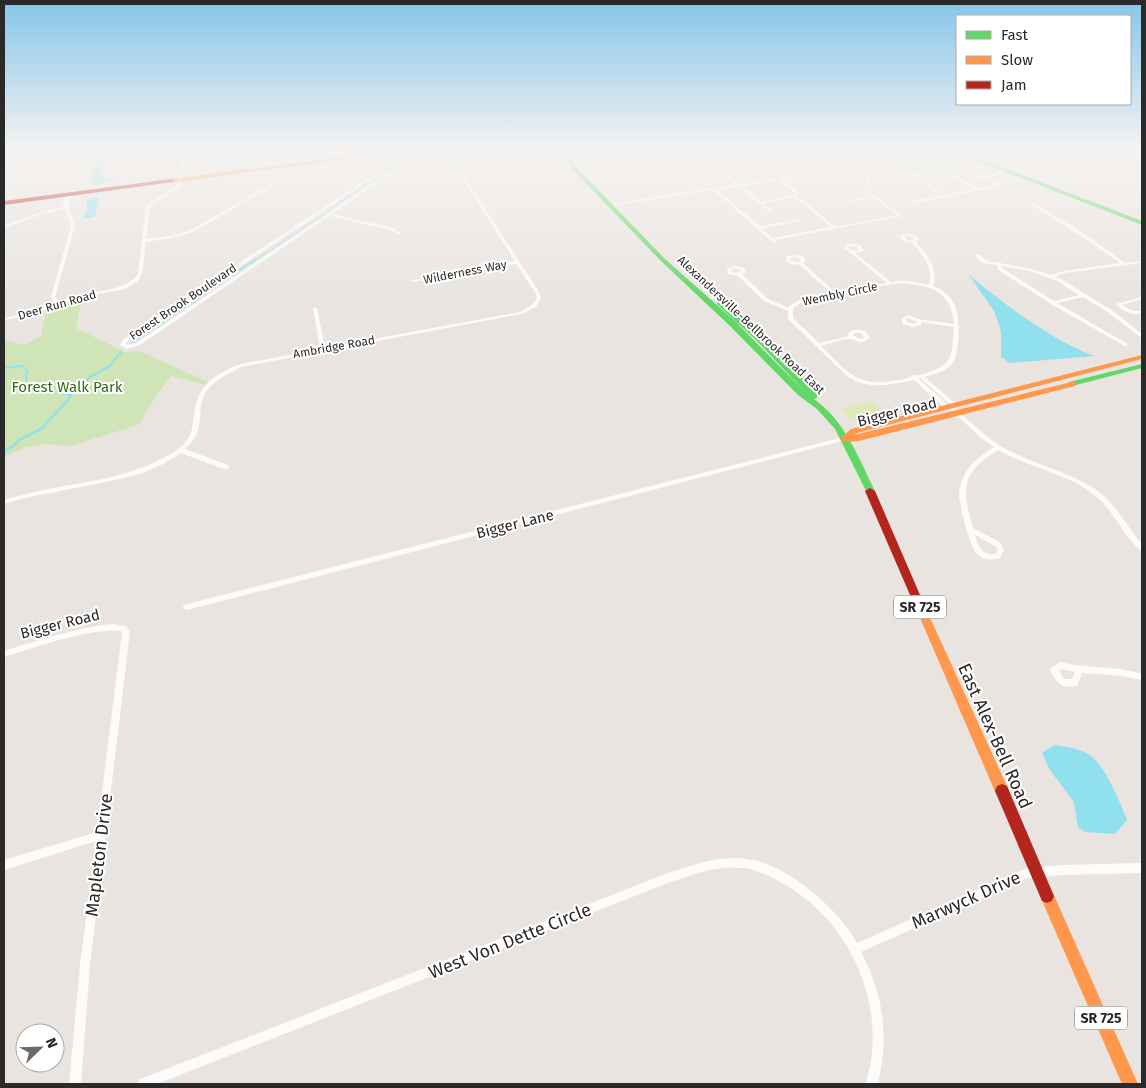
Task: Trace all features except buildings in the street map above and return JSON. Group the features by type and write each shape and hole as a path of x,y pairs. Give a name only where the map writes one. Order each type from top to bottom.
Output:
{"street":[{"path":"4,201 24,200"},
{"path":"4,227 41,213 64,200"},
{"path":"57,303 53,297 73,226 69,200"},
{"name":"Deer Run Road","path":"4,319 29,314 83,295 118,289 132,283 140,274 148,208 156,200"},
{"path":"144,242 192,231 246,200"},
{"name":"Forest Brook Boulevard","path":"338,200 126,340 123,345 127,347 138,344 350,200"},
{"name":"Ambridge Road","path":"4,502 141,471 161,463 180,450 189,441 197,426 200,397 209,385 223,374 248,364 526,311 537,304 539,294 477,200"},
{"name":"Alexandersville-Bellbrook Road East","path":"609,200 616,206"},
{"name":"Alexandersville-Bellbrook Road East","path":"610,200 667,260 721,308 802,393 820,407"},
{"path":"616,206 655,200"},
{"path":"726,200 774,241 901,216 879,200"},
{"path":"757,200 770,211"},
{"path":"761,203 776,200"},
{"path":"800,200 834,228"},
{"path":"846,201 855,200"},
{"path":"910,203 926,200"},
{"path":"1084,200 1142,223"},
{"path":"1090,200 1142,219"},
{"path":"1034,204 1125,264"},
{"path":"319,212 392,228 399,233"},
{"path":"758,228 797,221"},
{"path":"913,242 925,255 931,266 932,279 930,288"},
{"path":"851,252 890,283"},
{"path":"978,256 984,262 1031,270 1051,277 1111,312 1142,336"},
{"name":"Wilderness Way","path":"413,282 518,262"},
{"path":"1051,277 1064,272 1142,262"},
{"path":"800,264 835,294"},
{"path":"998,264 1000,269 1125,344"},
{"path":"740,275 766,300 790,310"},
{"name":"Wembly Circle","path":"890,283 912,283 930,288 942,294 954,304 957,326 951,362 944,368 918,377 878,384 858,381 847,374 790,318 790,310 793,305 801,301 890,283"},
{"path":"1054,303 1083,295"},
{"path":"1142,298 1118,304 1135,314 1142,312"},
{"path":"315,308 323,350"},
{"path":"1111,312 1124,309"},
{"path":"918,320 957,326"},
{"path":"1125,322 1142,331"},
{"path":"817,345 852,337"},
{"name":"Bigger Road","path":"952,408 1142,357"},
{"name":"Bigger Road","path":"844,439 854,431 1142,366"},
{"path":"918,377 998,447 1026,461 1060,472 1086,486 1115,511 1142,548"},
{"name":"East Alex-Bell Road","path":"820,407 839,428 872,496 930,632 1038,871 1130,1084"},
{"name":"Bigger Lane","path":"187,607 844,439"},
{"path":"971,530 998,544 1001,550 998,556 988,557 980,553 973,542 971,530 964,514 963,500 965,480 975,464 998,447"},
{"path":"180,450 226,467"},
{"name":"Bigger Road","path":"4,654 88,631 116,627 123,628"},
{"name":"Mapleton Drive","path":"74,1084 86,965 126,632 123,628"},
{"path":"1080,669 1109,670 1142,677"},
{"path":"4,865 102,836"},
{"name":"West Von Dette Circle","path":"143,1084 707,864 736,863 754,865 802,888 835,919 855,949 866,975 877,1012 879,1050 872,1084"},
{"name":"Marwyck Drive","path":"855,949 1020,875 1038,871 1142,868"}],"green space":[{"name":"Forest Walk Park","path":"82,299 76,328 125,352 139,351 208,382 205,385 171,376 152,402 140,424 72,446 45,444 24,448 4,457 4,340 25,345 41,336 46,311"},
{"path":"871,401 882,411 852,420 841,409"}],"water":[{"path":"87,200 99,200 95,216 84,219 83,217 87,212"},
{"path":"968,274 1028,320 1063,342 1095,356 1010,363 1001,357 1001,331 994,311"},
{"path":"1054,745 1083,751 1091,756 1102,768 1127,820 1115,834 1085,832 1078,827 1074,802 1050,770 1042,753"}],"waterway":[{"path":"327,211 344,200"},
{"path":"254,261 322,215"},
{"path":"226,279 256,259"},
{"path":"133,342 222,282"},
{"path":"71,395 90,377 110,366 121,352"},
{"path":"4,368 22,366 27,370 26,380 32,388 71,395"},
{"path":"67,401 71,395"},
{"path":"4,451 12,447 19,440 41,429 68,400"}],"traffic: fast":[{"path":"605,200 663,260 733,324 801,393 820,407 839,428 870,491"},
{"path":"1082,200 1142,223"},
{"path":"719,303 760,339 814,396"},
{"path":"1072,384 1142,366"}],"traffic: slow":[{"path":"844,439 854,431 1142,357"},
{"path":"845,439 859,438 1072,384"},
{"path":"922,611 1002,791"},
{"path":"1047,896 1130,1084"}],"traffic: jam":[{"path":"4,203 28,200"},
{"path":"870,491 922,611"},
{"path":"1002,791 1047,896"}]}
